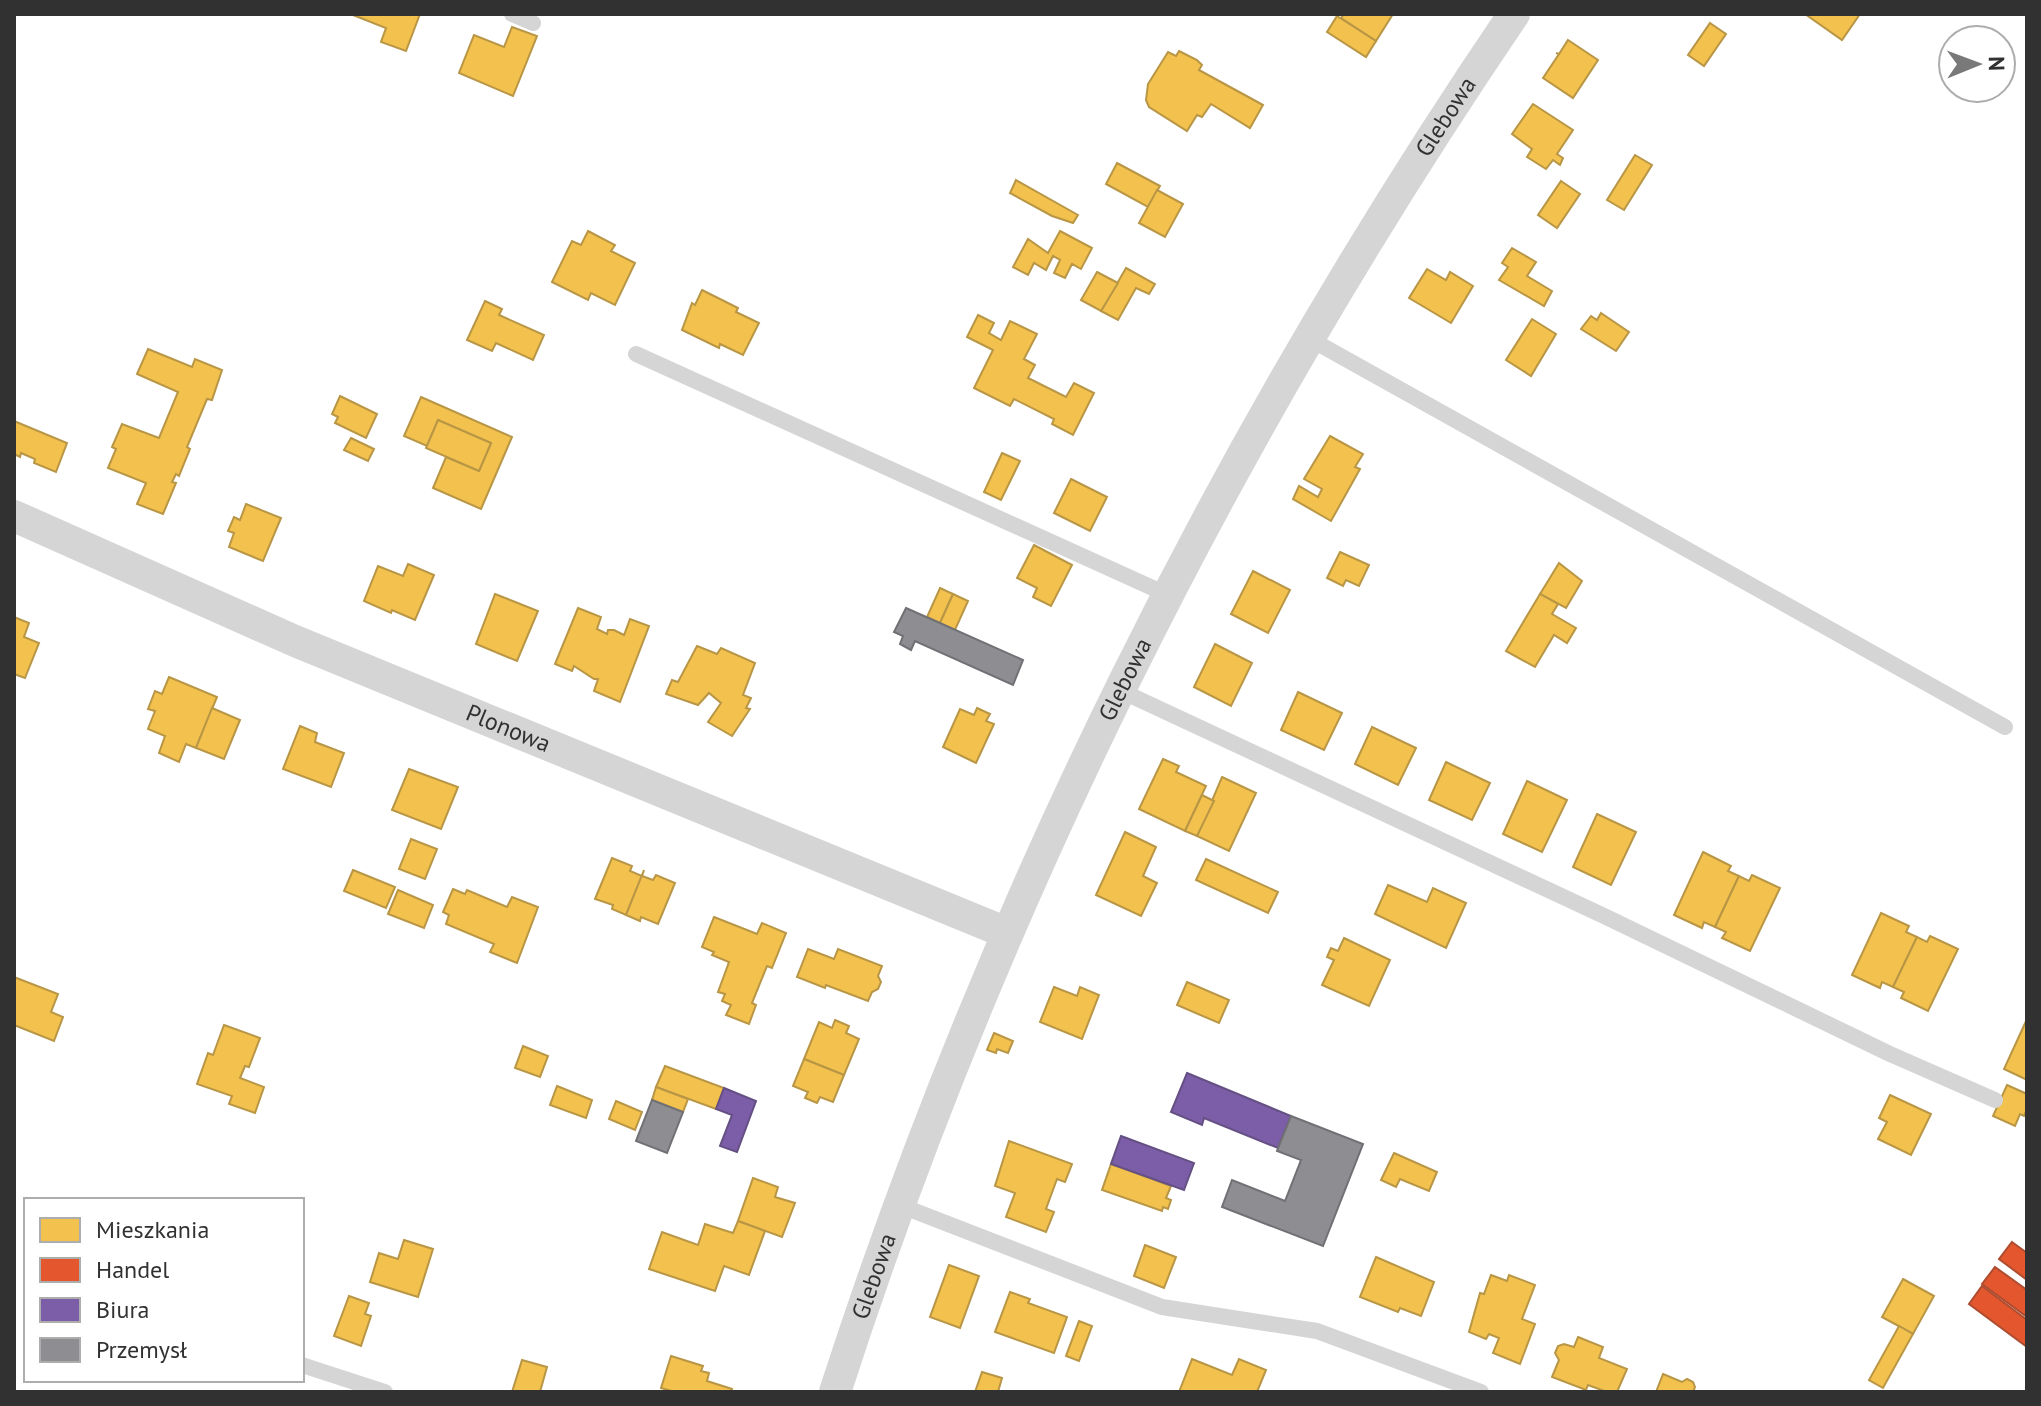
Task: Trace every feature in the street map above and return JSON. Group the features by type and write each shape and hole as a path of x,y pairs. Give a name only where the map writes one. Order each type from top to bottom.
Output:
{"street":[{"name":"Glebowa","path":"835,1392 899,1205 1007,933 1166,594 1249,442 1433,133 1514,14"},
{"name":"Plonowa","path":"14,516 295,641 1007,933"}],"lane":[{"path":"512,14 533,23"},
{"path":"1310,339 2005,727"},
{"path":"636,354 1166,594"},
{"path":"1119,690 1575,902 1876,1048 1995,1100"},
{"path":"899,1205 1162,1307 1317,1331 1481,1392"},
{"path":"304,1366 385,1392"}],"building: Mieszkania":[{"path":"420,14 406,51 381,42 386,28 353,15"},
{"path":"1344,14 1393,14 1376,41 1341,18"},
{"path":"1805,14 1860,14 1842,40"},
{"path":"1337,16 1376,41 1366,57 1327,32"},
{"path":"1710,23 1726,34 1704,66 1688,55"},
{"path":"512,27 537,36 513,96 459,73 474,35 504,47"},
{"path":"1568,40 1598,60 1573,98 1543,78"},
{"path":"1179,51 1197,60 1202,65 1199,70 1263,105 1250,128 1211,104 1202,117 1197,115 1187,131 1149,107 1146,100 1148,84 1168,52 1176,56"},
{"path":"1533,104 1573,130 1557,154 1563,158 1560,165 1553,160 1546,169 1527,157 1532,149 1512,134"},
{"path":"1635,155 1652,165 1624,210 1607,200"},
{"path":"1117,163 1160,186 1148,207 1106,184"},
{"path":"1016,180 1078,215 1073,223 1052,216 1010,193"},
{"path":"1561,181 1580,194 1557,228 1538,215"},
{"path":"1157,190 1183,204 1165,237 1139,223"},
{"path":"588,231 615,245 611,251 635,263 615,305 591,293 588,300 552,282 572,241 581,245"},
{"path":"1060,231 1092,248 1081,269 1072,264 1065,278 1054,273 1060,260 1053,256 1046,270 1034,263 1028,275 1013,267 1028,239 1048,253"},
{"path":"1512,248 1536,262 1527,276 1552,291 1544,306 1499,280 1508,267 1502,263"},
{"path":"1126,268 1155,284 1149,294 1136,288 1118,320 1101,311"},
{"path":"1427,269 1446,280 1450,272 1473,286 1451,323 1409,298"},
{"path":"1097,272 1118,283 1101,311 1081,300"},
{"path":"702,290 738,308 736,312 759,323 743,355 720,344 719,348 682,330 692,303 695,305"},
{"path":"485,301 502,309 499,315 544,335 533,360 496,343 492,351 467,340"},
{"path":"1601,313 1629,332 1616,351 1581,329 1591,316 1597,320"},
{"path":"978,315 994,323 989,333 1001,340 1010,321 1037,334 1024,359 1035,365 1028,378 1066,397 1074,383 1094,393 1073,435 1052,424 1054,419 1014,399 1010,406 974,388 993,350 967,337"},
{"path":"1532,319 1556,334 1531,376 1506,360"},
{"path":"148,349 192,367 195,359 222,370 212,400 207,399 187,447 190,449 179,476 176,474 172,482 176,483 163,514 137,504 146,483 108,468 116,449 112,447 122,424 159,438 178,392 137,374"},
{"path":"340,396 377,414 366,438 335,423 338,417 332,414"},
{"path":"421,397 512,437 481,509 433,488 446,457 479,471 491,443 438,420 427,446 404,436"},
{"path":"438,420 491,443 479,471 426,448"},
{"path":"14,421 67,443 56,472 34,463 35,459 21,453 20,457 14,454"},
{"path":"1330,436 1363,454 1355,467 1360,469 1331,521 1293,499 1299,486 1318,497 1322,489 1304,479"},
{"path":"351,438 374,449 368,461 344,450"},
{"path":"1002,453 1020,461 1001,500 984,492"},
{"path":"1071,479 1107,497 1090,531 1054,513"},
{"path":"246,504 281,518 263,561 229,547 234,533 228,531 234,517 240,520"},
{"path":"1034,545 1072,565 1051,606 1033,597 1037,588 1017,578"},
{"path":"1340,552 1369,565 1359,586 1346,580 1343,586 1327,578"},
{"path":"1559,563 1582,581 1566,608 1540,594"},
{"path":"408,564 434,575 415,620 364,601 378,566 403,576"},
{"path":"1253,571 1290,590 1268,633 1231,614"},
{"path":"940,588 953,594 940,623 927,617"},
{"path":"495,594 538,611 517,661 476,644"},
{"path":"953,594 968,601 955,630 940,623"},
{"path":"1540,594 1558,604 1552,614 1576,628 1567,643 1554,635 1535,667 1506,651"},
{"path":"578,608 601,617 597,629 607,634 608,630 614,630 624,635 630,619 649,626 620,702 594,691 598,679 574,666 572,671 555,664"},
{"path":"14,617 29,623 24,637 39,643 25,678 14,674"},
{"path":"1215,644 1252,663 1231,706 1194,687"},
{"path":"697,646 717,654 721,648 755,663 743,695 751,698 746,708 750,709 732,736 708,722 721,703 709,693 698,705 666,694 672,680 678,682"},
{"path":"169,677 217,697 196,748 186,744 179,762 159,753 165,736 148,729 155,711 148,709 155,691 162,694"},
{"path":"1298,692 1342,713 1324,750 1281,730"},
{"path":"212,708 240,720 224,759 196,748"},
{"path":"977,708 990,714 986,721 994,724 976,763 943,747 960,709 974,715"},
{"path":"300,726 317,733 315,742 344,753 331,787 283,769"},
{"path":"1372,727 1416,748 1398,785 1355,764"},
{"path":"1163,759 1179,766 1176,772 1206,786 1185,831 1139,809"},
{"path":"1446,762 1490,783 1472,820 1429,800"},
{"path":"409,769 458,787 441,829 392,810"},
{"path":"1222,777 1256,793 1229,851 1197,836"},
{"path":"1527,781 1567,800 1542,852 1503,834"},
{"path":"1202,795 1214,801 1197,836 1185,831"},
{"path":"1597,814 1636,832 1611,885 1573,867"},
{"path":"1125,832 1156,847 1143,876 1157,883 1141,916 1096,895"},
{"path":"411,839 437,849 425,879 399,869"},
{"path":"1703,852 1731,866 1728,871 1739,876 1715,927 1704,922 1702,928 1674,915"},
{"path":"612,858 632,866 630,871 642,876 626,915 612,909 613,905 595,899"},
{"path":"1206,859 1278,892 1268,913 1196,880"},
{"path":"353,870 395,887 386,908 344,891"},
{"path":"644,870 642,876 653,880 656,875 675,883 658,924 626,915"},
{"path":"1752,875 1780,888 1750,951 1722,938 1726,932 1715,927 1739,876 1749,881"},
{"path":"1388,885 1427,902 1433,888 1466,903 1446,948 1375,914"},
{"path":"453,889 465,894 467,890 507,907 512,897 538,907 517,963 490,952 494,944 446,924 449,915 443,912"},
{"path":"398,890 433,905 424,928 388,914"},
{"path":"1881,913 1909,926 1906,932 1917,937 1893,987 1882,982 1880,988 1852,975"},
{"path":"714,917 757,934 762,923 786,933 772,968 767,966 752,1003 756,1005 749,1024 726,1015 731,1005 722,1001 725,994 718,992 729,962 702,947"},
{"path":"1930,936 1958,949 1928,1011 1901,998 1904,992 1893,987 1917,937 1927,942"},
{"path":"1344,938 1390,960 1369,1006 1322,985 1334,960 1327,957 1331,948 1338,951"},
{"path":"808,949 834,959 838,949 882,966 878,989 872,992 868,1001 797,977"},
{"path":"14,977 58,994 51,1012 63,1017 54,1041 14,1025"},
{"path":"1187,982 1229,1000 1219,1023 1177,1005"},
{"path":"1054,987 1077,996 1080,987 1099,995 1082,1039 1040,1022"},
{"path":"2027,1019 2027,1080 2004,1069"},
{"path":"835,1020 849,1026 846,1033 859,1039 844,1075 804,1059 819,1022 832,1028"},
{"path":"224,1025 260,1038 249,1067 245,1066 240,1078 264,1087 255,1113 229,1104 232,1096 197,1084 208,1053 213,1055"},
{"path":"994,1033 1013,1041 1008,1053 997,1049 996,1053 987,1050"},
{"path":"523,1046 548,1056 540,1077 515,1068"},
{"path":"804,1059 844,1075 833,1102 820,1097 817,1103 805,1098 808,1092 793,1086"},
{"path":"665,1066 724,1088 716,1109 656,1087"},
{"path":"2007,1085 2027,1094 2027,1109 2024,1116 2020,1114 2015,1126 1993,1116"},
{"path":"557,1086 592,1100 586,1118 550,1105"},
{"path":"656,1087 688,1099 683,1112 652,1100"},
{"path":"1890,1095 1931,1114 1911,1155 1878,1139 1887,1122 1879,1118"},
{"path":"616,1101 642,1112 635,1130 609,1119"},
{"path":"1009,1141 1072,1164 1065,1182 1057,1179 1046,1209 1054,1212 1046,1232 1006,1217 1015,1193 995,1186"},
{"path":"1394,1153 1437,1172 1429,1191 1400,1179 1396,1187 1381,1180"},
{"path":"1111,1164 1171,1186 1166,1198 1171,1200 1168,1209 1163,1207 1162,1211 1102,1190"},
{"path":"753,1178 778,1187 775,1197 795,1203 782,1237 738,1221"},
{"path":"738,1221 765,1231 749,1275 724,1266 715,1291 649,1269 662,1232 698,1245 705,1224 733,1233"},
{"path":"404,1240 433,1249 418,1297 370,1282 379,1253 398,1259"},
{"path":"1145,1245 1176,1257 1164,1288 1134,1276"},
{"path":"1376,1257 1434,1282 1421,1316 1400,1308 1398,1312 1360,1297"},
{"path":"949,1265 979,1276 960,1328 930,1317"},
{"path":"1491,1275 1507,1281 1509,1275 1535,1285 1522,1319 1535,1324 1520,1364 1493,1353 1499,1338 1489,1334 1486,1339 1469,1332 1480,1293 1484,1294"},
{"path":"1903,1279 1934,1296 1913,1334 1882,1317"},
{"path":"1010,1292 1030,1299 1028,1303 1067,1317 1054,1353 995,1332"},
{"path":"349,1296 369,1303 365,1314 371,1316 361,1346 334,1336"},
{"path":"1079,1321 1092,1326 1079,1361 1066,1356"},
{"path":"1899,1326 1913,1334 1883,1388 1869,1380"},
{"path":"1578,1337 1603,1347 1599,1358 1627,1369 1617,1392 1588,1385 1586,1390 1552,1377 1559,1360 1555,1353 1558,1346 1574,1347"},
{"path":"671,1356 703,1366 701,1371 709,1373 707,1381 732,1389 731,1392 675,1392 661,1388"},
{"path":"1192,1359 1232,1375 1239,1359 1266,1370 1257,1392 1179,1392"},
{"path":"522,1360 547,1367 540,1392 512,1392"},
{"path":"982,1372 1002,1378 998,1392 975,1392"},
{"path":"1663,1374 1682,1382 1687,1379 1693,1382 1693,1392 1656,1392"}],"building: Handel":[{"path":"2012,1242 2027,1253 2027,1280 1999,1259"},
{"path":"1995,1267 2027,1290 2027,1317 1982,1284"},
{"path":"1982,1286 2027,1320 2027,1347 1969,1304"}],"building: Biura":[{"path":"1187,1073 1291,1116 1278,1148 1204,1118 1202,1125 1171,1112"},
{"path":"724,1088 756,1101 737,1152 720,1146 732,1115 716,1109"},
{"path":"1121,1136 1194,1163 1184,1190 1111,1164"}],"building: Przemysł":[{"path":"906,608 1023,660 1013,685 915,641 911,650 900,644 903,636 894,632"},
{"path":"652,1100 683,1112 667,1153 636,1141"},
{"path":"1291,1116 1363,1144 1323,1246 1222,1207 1232,1180 1285,1201 1301,1160 1277,1151"}]}
